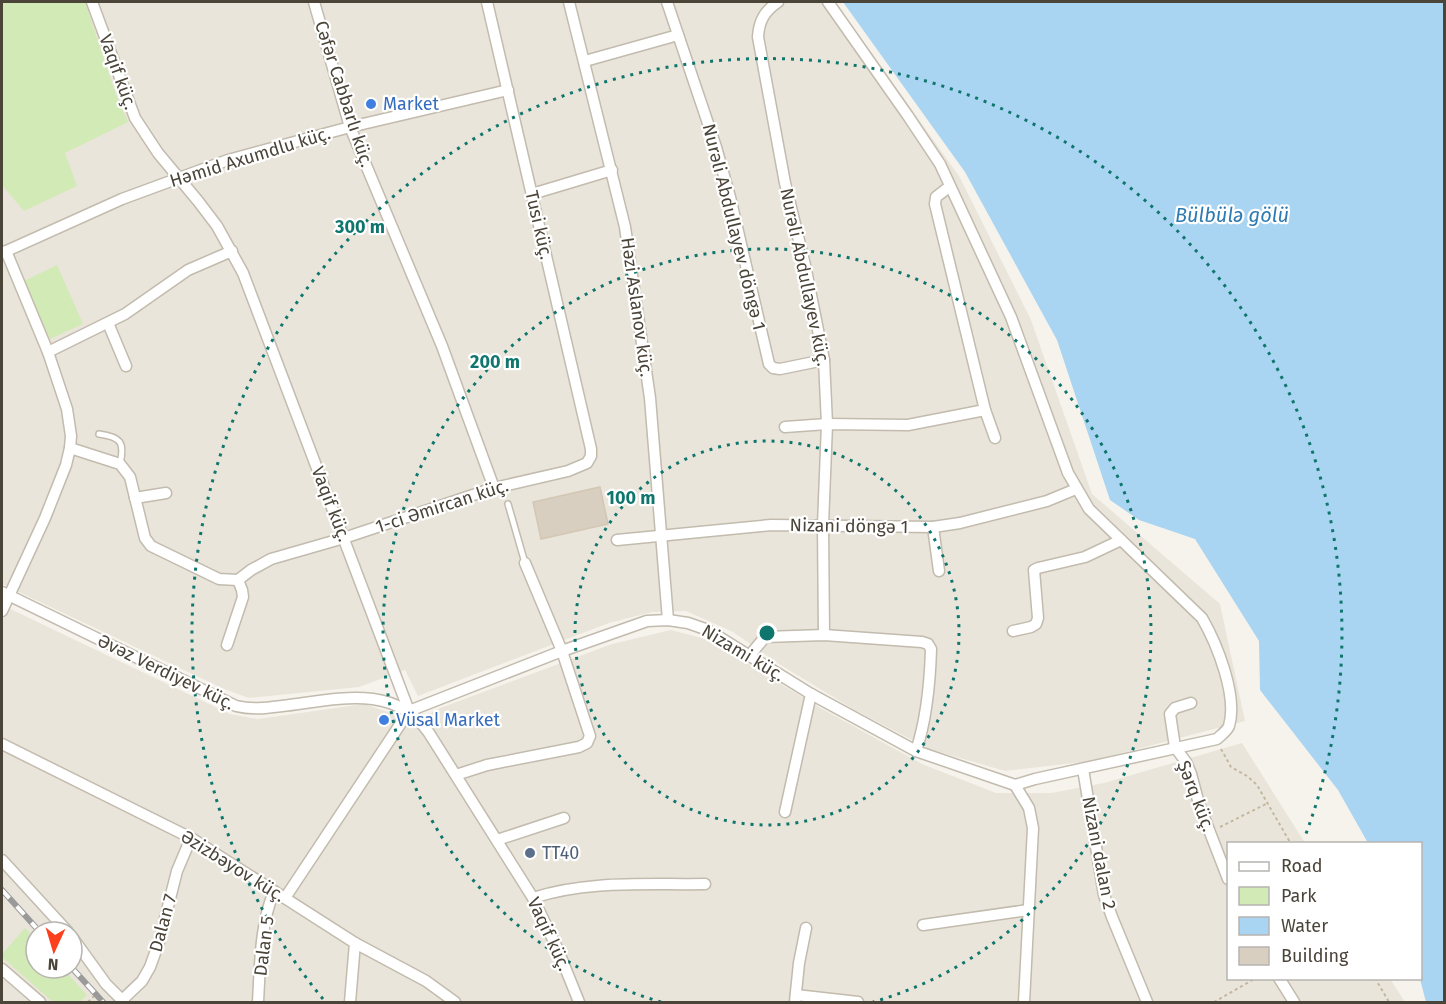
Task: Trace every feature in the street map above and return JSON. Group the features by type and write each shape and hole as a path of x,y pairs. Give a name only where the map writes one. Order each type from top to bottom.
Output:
{"street":[{"name":"Vaqif küç.","path":"92,2 135,118 158,153 198,201 232,251 243,273 409,711 422,723 533,898 558,950 579,1002"},
{"name":"Cəfər Cabbarlı küç.","path":"314,2 350,127 442,346 494,488"},
{"name":"Tusi küç.","path":"487,2 591,449"},
{"name":"Həzi Aslanov küç.","path":"569,2 626,227 647,370 668,620"},
{"name":"Nurəli Abdullayev döngə 1","path":"667,2 716,147 769,364 773,368 780,369 824,360"},
{"name":"Nurəli Abdullayev küç.","path":"778,2 766,10 759,24 758,37 785,183 805,265 824,360 827,424 823,525 824,635"},
{"path":"828,2 940,164 1011,316 1076,489 1089,508 1202,618 1220,652 1230,695 1231,713 1228,728 1216,739 1015,785 1029,808 1034,828 1024,1002"},
{"path":"585,61 678,35"},
{"name":"Həmid Axumdlu küç.","path":"4,252 122,199 228,160 350,127 508,90"},
{"path":"532,194 612,170"},
{"path":"949,187 936,197 935,204 985,410 995,438"},
{"path":"48,352 125,314 188,270 232,251"},
{"path":"2,611 5,594 45,518 70,448 71,436 67,409 48,352 4,252"},
{"path":"108,323 126,366"},
{"path":"785,428 827,424 908,425 959,417 985,410"},
{"path":"70,448 120,464 130,477 145,538 151,546 219,579 238,580 243,597 227,645"},
{"name":"1-ci Əmircan küç.","path":"238,580 272,559 344,538 494,488 568,471 587,463 591,456 591,449"},
{"name":"Nizani döngə 1","path":"617,540 771,525 933,527 960,523 1047,501 1076,489"},
{"path":"135,498 166,493"},
{"path":"933,527 939,571"},
{"path":"1013,630 1036,624 1038,618 1034,570 1085,557 1121,540"},
{"path":"456,775 487,765 579,747 587,743 590,736 562,651 525,563"},
{"name":"Əvəz Verdiyev küç.","path":"5,594 236,706 258,709 367,698 393,703 409,711"},
{"name":"Nizami küç.","path":"409,711 625,627 647,621 668,620 688,623 708,630 811,694 916,751 1015,785"},
{"path":"750,655 765,638 824,635 928,644 931,649 927,702 923,731 916,751"},
{"path":"785,812 811,694"},
{"path":"1175,747 1170,714 1175,708 1191,703"},
{"path":"285,898 409,711"},
{"name":"Əzizbəyov küç.","path":"2,744 191,838 355,943 426,981 444,999 454,1002"},
{"name":"Şərq küç.","path":"1175,747 1186,762 1191,774 1199,804 1227,876"},
{"name":"Nizani dalan 2","path":"1083,769 1104,896 1147,1002"},
{"path":"497,840 564,818"},
{"name":"Dalan 7","path":"123,1001 142,981 150,967 159,942 177,871 191,838"},
{"path":"2,860 57,920"},
{"path":"533,898 558,890 578,888 705,884"},
{"name":"Dalan 5","path":"258,1002 267,911 274,892"},
{"path":"923,925 1029,910"},
{"path":"806,928 796,998 858,1002"},
{"path":"350,1002 355,943"},
{"path":"84,954 106,984 123,1001"},
{"path":"2,969 40,1002"},
{"path":"1280,980 1294,1002"}],"lane":[{"path":"99,434 109,435 122,443 120,464"},
{"path":"508,504 525,563"}],"path":[{"path":"1216,739 1231,767 1257,785 1290,842"},
{"path":"1210,832 1267,804"},
{"path":"1214,1002 1252,980"},
{"path":"1376,980 1389,1002"}],"shaded area":[{"path":"2,2 835,2 959,176 1031,320 1092,494 1220,604 1245,721 1091,761 1005,771 929,749 853,709 779,664 733,632 686,611 652,612 609,623 418,696 405,670 359,687 249,698 224,689 2,584"},
{"path":"2,605 230,714 258,719 364,704 394,714 411,728 435,710 612,644 671,630 709,640 817,706 922,764 996,793 1051,793 1104,783 1242,743 1304,842 1227,842 1227,980 1391,980 1405,1002 2,1002"}],"green space":[{"path":"2,2 85,2 115,92 128,122 65,153 77,186 24,211 2,185"},
{"path":"57,265 83,324 50,339 24,281"},
{"path":"24,929 24,976 2,957 2,954"},
{"path":"28,980 73,980 87,995 80,1002 53,1002"}],"water":[{"name":"Bülbülə gölü","path":"843,2 1444,2 1444,1002 1426,1002 1420,980 1422,842 1367,842 1338,790 1260,690 1259,641 1195,539 1139,520 1110,500 1057,340 965,172"}],"building":[{"path":"600,487 608,524 541,539 533,502"}],"railway":[{"path":"2,890 29,920"},
{"path":"83,980 103,1002"}],"place":[{"name":"Market","path":"371,104"},
{"name":"Vüsal Market","path":"384,720"},
{"name":"TT40","path":"530,853"}]}
